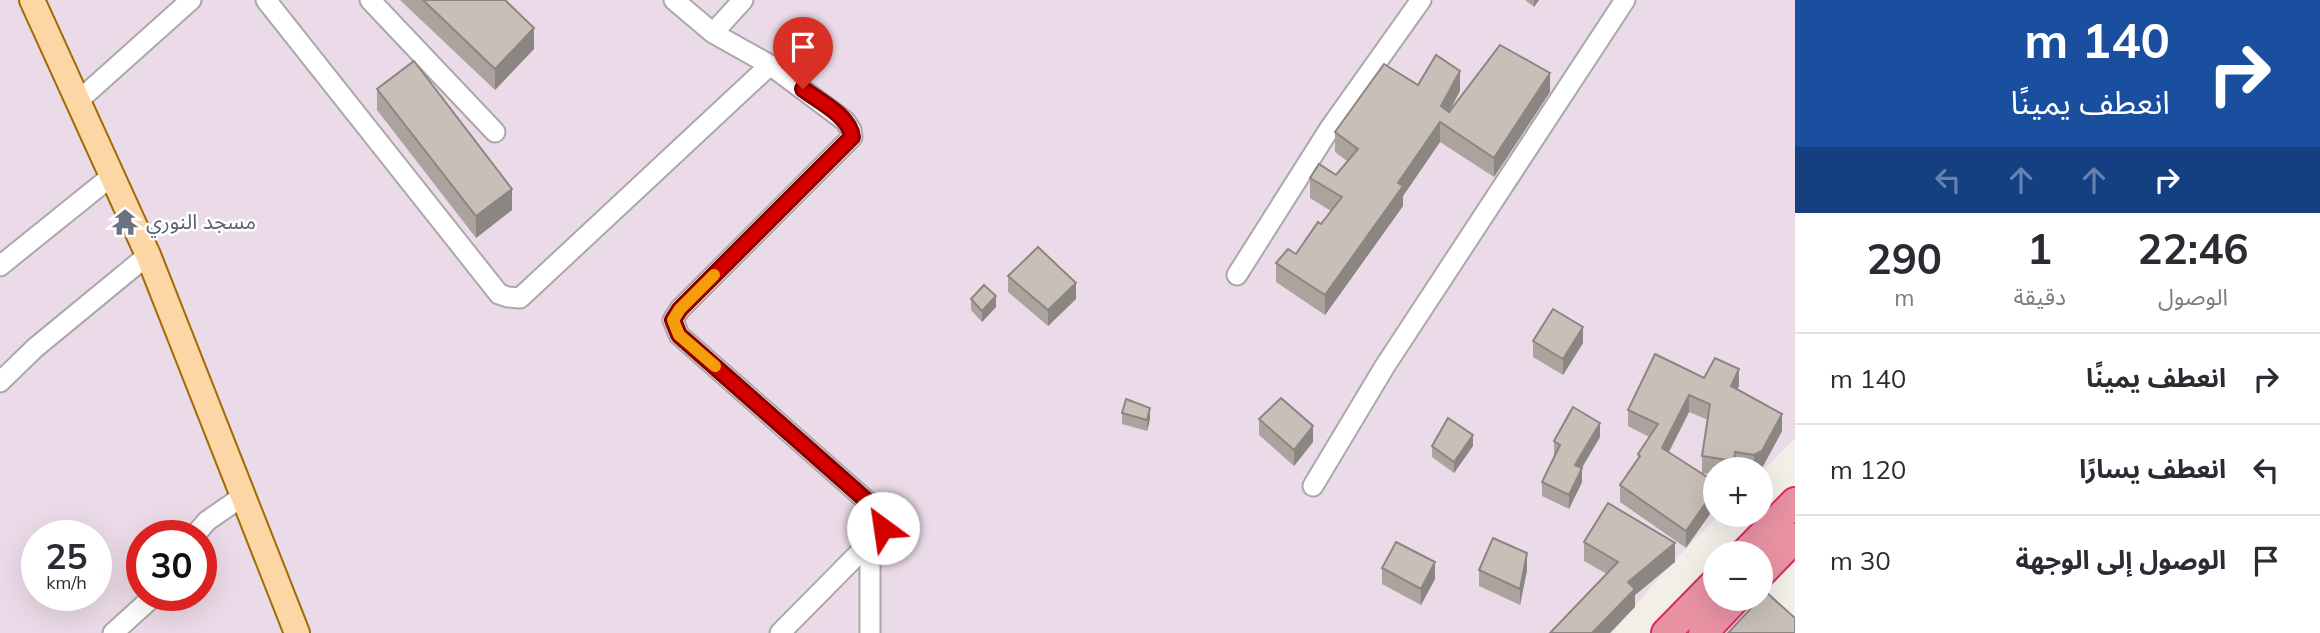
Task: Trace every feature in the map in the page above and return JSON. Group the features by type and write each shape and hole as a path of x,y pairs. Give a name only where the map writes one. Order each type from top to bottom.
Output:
{"highway":[{"path":"1757,541 1795,502"},
{"path":"1773,561 1795,538"},
{"path":"1666,633 1703,595"},
{"path":"1703,633 1724,611"}],"main road":[{"path":"32,0 148,255 296,632"}],"street":[{"path":"77,102 191,0"},
{"path":"266,0 499,294 508,297 520,298 770,65"},
{"path":"370,0 495,132"},
{"path":"674,0 713,33 770,65 845,121 851,130 852,137 680,309 673,320 679,335 875,508 883,518 883,528 780,633"},
{"path":"713,33 743,0"},
{"path":"1237,275 1330,128 1421,0"},
{"path":"1312,486 1385,366 1625,0"},
{"path":"0,266 113,175"},
{"path":"0,382 35,348 148,255"},
{"path":"207,520 243,496"},
{"path":"868,544 870,633"},
{"path":"113,633 137,611"}],"shaded area":[{"path":"0,0 1795,0 1795,438 1773,461 1773,457 1703,457 1703,527 1707,527 1669,566 1612,633 0,633"}],"building":[{"path":"423,0 505,0 534,28 495,69"},
{"path":"1500,45 1550,73 1494,158 1440,122 1398,183 1403,186 1325,295 1276,263 1288,249 1296,254 1318,222 1321,224 1342,197 1310,178 1319,164 1336,175 1358,149 1335,132 1384,64 1418,85 1436,55 1460,71 1441,106 1449,112"},
{"path":"414,61 512,189 476,216 377,89"},
{"path":"1038,247 1076,283 1048,310 1008,276"},
{"path":"984,285 996,296 982,311 971,299"},
{"path":"1553,309 1583,327 1563,359 1533,341"},
{"path":"1655,354 1704,378 1715,358 1739,369 1731,386 1782,414 1762,451 1754,455 1735,452 1734,457 1702,456 1710,404 1689,395 1662,448 1703,474 1703,507 1686,531 1620,485 1658,424 1628,410"},
{"path":"1281,398 1313,426 1294,450 1259,419"},
{"path":"1126,399 1150,408 1147,420 1122,413"},
{"path":"1573,407 1600,423 1575,465 1582,468 1569,495 1542,482 1560,445 1554,441"},
{"path":"1448,418 1473,435 1454,462 1432,446"},
{"path":"1608,503 1675,543 1628,582 1635,589 1592,633 1550,633 1618,562 1584,542"},
{"path":"1493,538 1527,553 1520,589 1479,570"},
{"path":"1396,542 1435,562 1421,589 1382,568"},
{"path":"1773,598 1795,618 1795,633 1728,633 1748,611 1773,611"}],"slow traffic":[{"path":"714,275 680,309 673,320 679,335 715,366"}],"place":[{"name":"مسجد النوري","path":"125,222"}],"route":[{"path":"803,89 845,121 852,137 680,309 673,320 679,335 875,508 883,518 883,528"}]}
